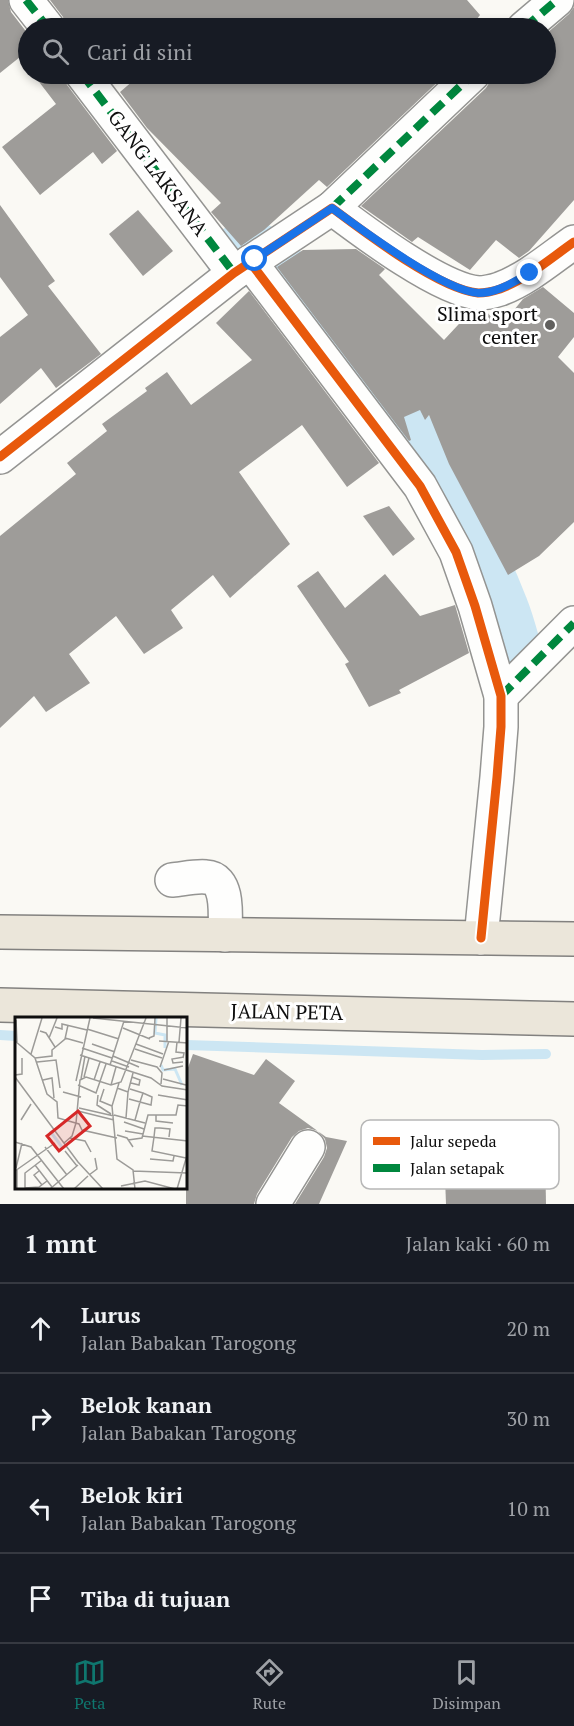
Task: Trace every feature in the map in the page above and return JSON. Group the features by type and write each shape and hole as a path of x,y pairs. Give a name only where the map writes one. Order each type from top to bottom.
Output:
{"main road":[{"path":"0,932 574,939"},
{"name":"JALAN PETA","path":"0,1005 574,1018"}],"street":[{"path":"26,0 40,18"},
{"path":"536,18 557,0"},
{"name":"GANG LAKSANA","path":"91,84 254,260 420,486 456,552 475,606 501,696 498,767 481,938"},
{"path":"0,457 254,260 332,208 462,84"},
{"path":"332,208 377,241 431,274 455,286 480,293 500,289 530,273 574,242"},
{"path":"501,696 574,623"},
{"path":"172,880 206,876 217,882 223,896 225,935"},
{"path":"273,1204 308,1147"}],"building":[{"path":"0,0 8,0 11,12 18,21 18,59 0,73"},
{"path":"50,0 467,0 480,15 478,18 63,17"},
{"path":"574,7 574,200 529,251 519,258 496,240 470,270 418,237 412,242 361,206 488,84 556,84 556,25"},
{"path":"41,84 67,84 117,151 102,164 93,152 40,195 2,147 56,104"},
{"path":"129,84 435,84 327,187 319,180 264,230 241,246 211,212 221,203 147,128 120,92"},
{"path":"0,205 55,281 48,286 101,354 56,388 41,368 0,404 0,337 28,315 0,277"},
{"path":"138,210 173,251 143,276 109,234"},
{"path":"356,249 385,269 379,275 444,340 471,311 486,311 500,327 523,299 543,287 574,313 574,337 558,357 574,373 574,522 539,556 508,575 449,464 429,415 425,420 420,410 404,417 411,440 409,441 277,267 303,250"},
{"path":"249,291 379,463 347,487 302,425 239,472 290,544 230,598 213,575 171,610 183,628 144,654 116,616 69,654 90,683 46,712 34,696 0,728 0,536 76,474 67,463 107,431 102,424 147,391 145,388 167,372 191,405 252,360 216,323"},
{"path":"389,506 415,539 393,556 363,516"},
{"path":"318,571 345,608 385,574 420,616 455,605 469,653 399,690 401,693 369,707 345,664 349,662 297,586"},
{"path":"193,1054 254,1075 266,1059 295,1081 279,1103 317,1131 308,1128 292,1137 257,1194 254,1204 186,1204 188,1068"},
{"path":"319,1132 326,1137 347,1141 319,1204 295,1204 324,1157 327,1148 325,1139"},
{"path":"445,1189 546,1189 546,1204 446,1204"}],"waterway":[{"path":"237,257 256,254 295,290 371,388 413,448 450,510 483,575 499,615 513,661"},
{"path":"0,1035 15,1036"},
{"path":"188,1045 482,1055 546,1054"}],"marked path":[{"path":"26,0 40,18"},
{"path":"536,18 557,0"},
{"path":"90,84 234,273"},
{"path":"332,208 462,84"},
{"path":"501,696 574,623"}],"cycle path":[{"path":"0,457 234,273 332,208 423,271 462,289 478,293 500,289 520,280 574,242"},
{"path":"250,262 420,486 456,552 475,606 501,696 497,777 481,938"}],"place":[{"name":"Slima sport center","path":"550,325"}],"route":[{"path":"255,259 332,208 377,241 431,274 470,291 480,293 500,289 530,273"}]}
